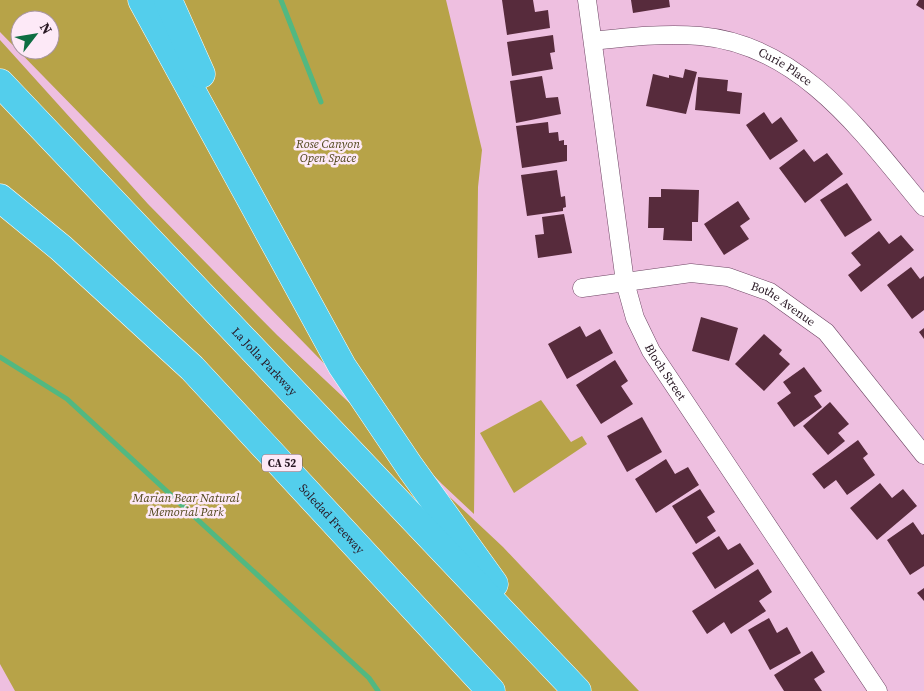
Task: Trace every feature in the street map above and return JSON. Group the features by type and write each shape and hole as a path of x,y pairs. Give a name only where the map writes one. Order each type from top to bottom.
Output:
{"highway":[{"path":"142,0 342,366 410,468 483,566 529,640 577,691"},
{"path":"168,0 201,74 250,199"},
{"name":"La Jolla Parkway","path":"0,83 529,640"},
{"path":"0,198 61,248"},
{"path":"0,208 61,248"},
{"name":"Soledad Freeway","path":"61,248 192,368 491,691"}],"street":[{"name":"Bloch Street","path":"587,0 625,282 635,318 651,351 878,691"},
{"name":"Curie Place","path":"593,41 666,34 702,36 732,42 766,55 806,79 843,110 924,207"},
{"name":"Bothe Avenue","path":"582,288 691,273 728,277 770,292 826,332 924,456"}],"green space":[{"name":"Rose Canyon Open Space","path":"0,0 446,0 482,150 478,187 474,514 442,484 27,60 60,60 60,10 10,10 10,42 0,32"},
{"name":"Marian Bear Natural Memorial Park","path":"0,40 10,51 10,60 18,60 148,204 277,335 503,547 639,691 15,691 0,664"},
{"path":"541,400 571,442 582,436 587,444 514,493 480,433"}],"building":[{"path":"502,0 533,0 535,12 548,10 550,28 507,35"},
{"path":"631,0 669,0 670,7 633,13"},
{"path":"919,0 924,0 924,10 916,5"},
{"path":"553,35 555,52 550,53 553,69 512,76 507,42"},
{"path":"685,69 697,72 686,114 646,106 653,74 669,78 669,75 683,78"},
{"path":"542,76 546,98 558,97 561,114 516,123 510,81"},
{"path":"698,77 728,80 727,91 742,93 740,114 695,110"},
{"path":"764,112 772,124 781,117 798,141 770,160 746,125"},
{"path":"548,122 549,133 558,132 559,141 564,140 564,145 567,145 567,161 522,168 516,126"},
{"path":"804,149 814,162 827,153 843,174 805,203 779,168"},
{"path":"557,170 561,197 565,196 566,207 563,208 563,211 527,216 521,175"},
{"path":"847,183 872,220 845,237 820,200"},
{"path":"661,189 699,190 698,222 692,222 692,241 663,240 664,228 648,228 649,197 661,197"},
{"path":"738,201 750,219 740,226 749,239 724,255 704,224"},
{"path":"564,214 572,253 538,258 535,235 544,234 542,217"},
{"path":"879,231 889,244 901,235 914,250 861,292 848,275 861,265 851,253"},
{"path":"911,267 920,279 924,276 924,310 912,319 887,285"},
{"path":"701,317 738,328 729,361 692,351"},
{"path":"580,326 586,337 600,329 613,353 567,379 548,344"},
{"path":"924,328 924,339 919,332"},
{"path":"764,334 782,350 779,354 790,364 764,391 735,364"},
{"path":"615,360 628,381 621,386 633,404 601,424 576,385"},
{"path":"804,367 822,391 814,396 822,407 794,427 777,403 791,393 783,382"},
{"path":"830,402 849,424 838,433 845,441 828,455 803,426"},
{"path":"642,417 662,452 627,472 607,436"},
{"path":"858,440 868,454 863,458 875,475 847,495 836,480 824,489 812,474"},
{"path":"666,459 675,474 688,467 699,485 656,513 635,479"},
{"path":"880,483 892,498 903,489 917,506 877,540 850,508"},
{"path":"700,489 715,512 707,517 716,531 696,544 672,506"},
{"path":"913,522 922,535 924,534 924,566 910,575 887,540"},
{"path":"719,536 728,550 740,543 754,564 715,589 692,553"},
{"path":"758,569 772,592 759,601 766,611 731,634 724,622 707,634 692,611"},
{"path":"924,588 924,601 917,593"},
{"path":"769,618 777,633 787,627 801,653 770,670 748,630"},
{"path":"812,651 825,672 814,679 822,691 784,691 774,675"}],"waterway":[{"path":"281,0 321,102"},
{"path":"0,357 67,399 369,678 378,691"}]}
